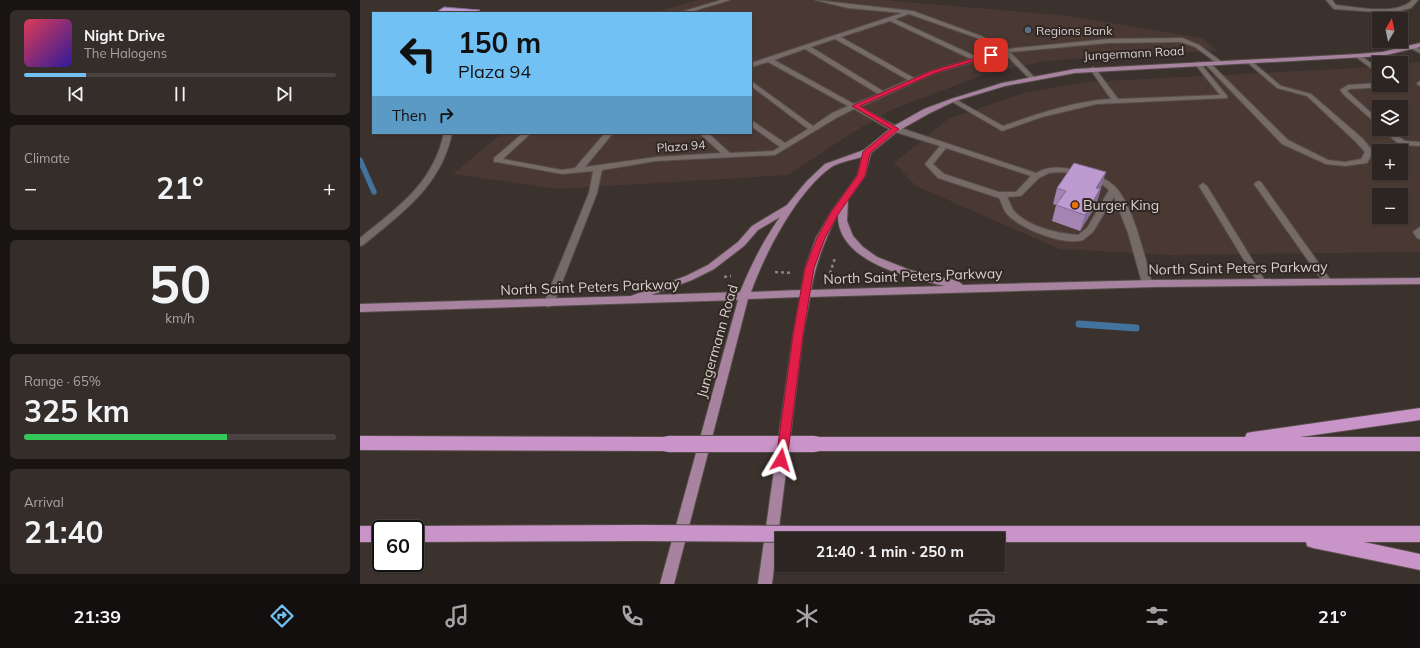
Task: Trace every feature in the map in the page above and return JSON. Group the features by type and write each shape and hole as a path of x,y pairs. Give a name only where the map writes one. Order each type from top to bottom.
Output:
{"highway":[{"path":"1209,444 1420,414"},
{"path":"360,443 1420,444"},
{"path":"360,534 372,534"},
{"path":"424,534 1420,534"},
{"path":"1289,535 1420,562"}],"main road":[{"name":"Jungermann Road","path":"667,584 744,296 761,255 792,206 810,183 828,166 866,152 895,129 927,111 980,91 1032,78 1093,69 1358,56 1420,45"},
{"path":"765,584 797,343 810,268 821,238 845,198 861,176 866,152"},
{"path":"845,198 843,220 847,234 858,248 878,261 896,269 971,288"},
{"path":"625,300 689,278 711,267 741,244 755,228 792,206"},
{"name":"North Saint Peters Parkway","path":"360,308 549,303 1147,282 1420,281"}],"street":[{"path":"685,12 727,0"},
{"path":"818,0 848,6 911,12 979,37 1005,51 1032,78"},
{"path":"1329,0 1334,6 1391,11 1409,7 1415,0"},
{"path":"752,65 911,12"},
{"path":"891,19 976,59"},
{"path":"836,37 914,80"},
{"name":"Plaza 94","path":"525,134 497,160 562,172 656,159 775,153 835,115 855,106 933,72 1005,51 1108,41 1182,40 1197,46 1220,63"},
{"path":"806,47 883,94"},
{"path":"1412,47 1420,51"},
{"path":"1358,56 1372,67"},
{"path":"768,59 895,129 1035,175"},
{"path":"1208,64 1285,142 1326,162 1345,164 1364,161 1369,152 1359,140 1321,105 1309,95 1279,87 1250,62"},
{"path":"953,100 1002,129 1022,120 1097,102 1225,97 1198,64"},
{"path":"1093,69 1116,101"},
{"path":"752,84 813,130"},
{"path":"1372,86 1348,88 1343,90 1372,118"},
{"path":"752,123 785,147"},
{"path":"360,243 425,185 440,161 448,134"},
{"path":"578,170 608,134"},
{"path":"704,134 728,155"},
{"path":"1394,136 1403,143 1420,144"},
{"path":"945,145 929,164 941,176 998,195 1018,194 1035,175 1052,169 1064,170 1099,179 1113,190 1122,205 1147,282"},
{"path":"549,303 593,193 598,168"},
{"path":"1258,184 1327,281"},
{"path":"1203,186 1261,282"},
{"path":"1002,195 1009,210 1021,220 1051,234 1063,237 1080,238 1090,230 1113,190"},
{"path":"1420,230 1418,232 1420,236"}],"path":[{"path":"826,283 835,258"},
{"path":"775,272 794,273"}],"shaded area":[{"path":"697,0 883,0 1069,16 1202,38 1217,51 1125,54 1040,62 983,75 891,110 852,133 788,175 558,189 453,174 501,134 752,134 752,12 655,12"},
{"path":"1420,62 1420,252 1170,255 1060,249 916,186 894,163 948,119 1024,93 1084,82 1372,67 1372,92 1408,92 1408,63"}],"building":[{"path":"444,7 480,10 477,12 436,12"},
{"name":"Burger King","path":"1074,163 1106,172 1096,188 1100,189 1085,215 1056,205 1066,191 1057,188"}],"waterway":[{"path":"360,160 374,192"},
{"path":"1079,324 1136,328"}],"place":[{"name":"Regions Bank","path":"1028,30"},
{"name":"Burger King","path":"1075,205"}],"route":[{"path":"781,460 798,335 810,268 821,238 835,212 861,176 866,152 895,129 855,106 933,72 991,55"}]}
